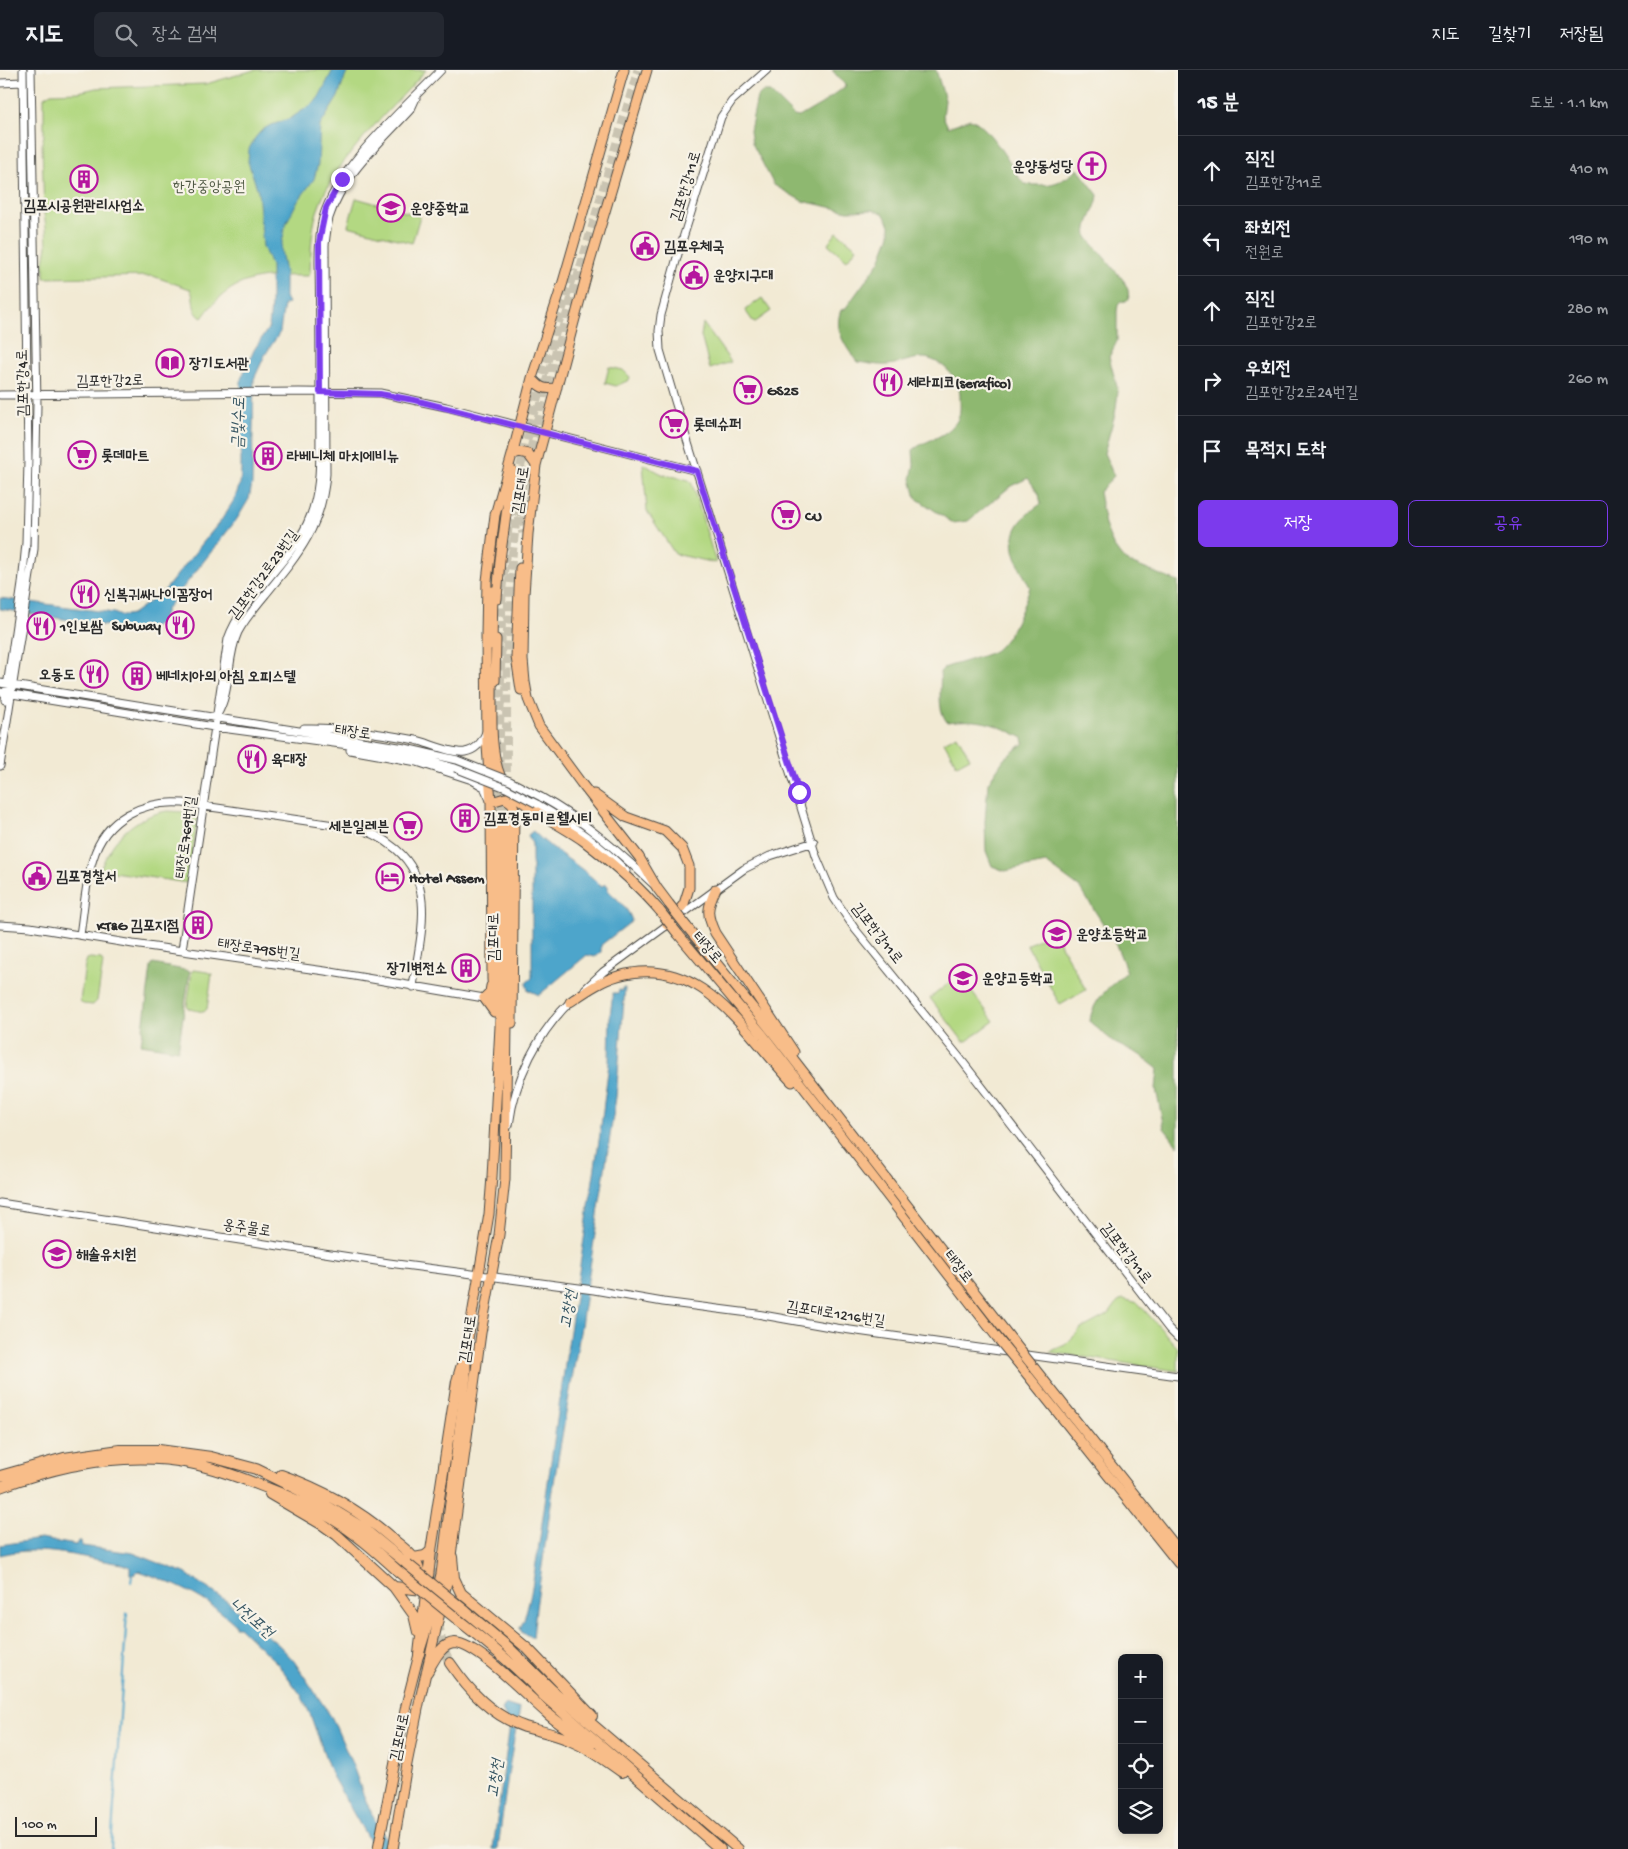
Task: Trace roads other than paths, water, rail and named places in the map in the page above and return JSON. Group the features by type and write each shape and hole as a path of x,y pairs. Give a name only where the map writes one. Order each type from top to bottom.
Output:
{"highway":[{"path":"419,1654 425,1589 433,1552 457,1382 466,1351"},
{"path":"0,1476 64,1458 120,1450 186,1452 256,1469 337,1510 420,1568 419,1580 407,1589"},
{"path":"0,1487 34,1476 102,1461 160,1459 190,1463 243,1478 286,1495 331,1518 400,1572 526,1676 544,1696 720,1849"},
{"path":"243,1478 330,1530 394,1587 414,1615 417,1625 419,1654"},
{"path":"410,1561 433,1552"},
{"path":"452,1557 456,1586 466,1600 528,1649 573,1698 640,1764"},
{"path":"410,1561 523,1661 552,1690 738,1849"},
{"path":"394,1587 425,1589 438,1585 448,1578"},
{"path":"432,1610 450,1597 466,1600"},
{"path":"426,1672 447,1645 455,1643 466,1646 500,1671 547,1714 634,1775"},
{"path":"450,1664 463,1683 477,1698 501,1716 523,1726 563,1737 588,1749 668,1804"}],"main road":[{"name":"김포대로","path":"496,1083 492,983 491,802 486,670 487,581 495,515 532,378 563,282 624,70"},
{"name":"김포대로","path":"646,70 590,262 536,465 528,534 523,628 525,682 528,699 536,721 581,783 639,857 657,888"},
{"path":"532,378 542,388 550,389 557,387"},
{"path":"493,711 496,598 512,455 519,452 528,454 536,465"},
{"path":"498,765 494,742 491,657 493,588 499,526"},
{"path":"523,533 518,592 516,657 524,703 536,721"},
{"path":"488,729 492,752 506,786 525,804 584,841 648,896"},
{"path":"581,783 626,817 665,831 682,848 689,866 689,888 684,904 667,925"},
{"name":"김포대로","path":"491,802 505,798 512,803 514,808 514,972 510,1118"},
{"name":"김포대로","path":"378,1849 401,1730 438,1585 451,1503 466,1376 466,1351 490,1205 500,1026 502,825 507,1022 504,1109 505,1179 498,1235 481,1333 452,1557 407,1764 393,1849"},
{"name":"태장로","path":"657,888 686,927 770,1029 1034,1369 1178,1549"},
{"path":"716,890 708,906 708,913 715,932 780,1029 819,1092"},
{"name":"태장로","path":"648,896 763,1035 999,1340 1178,1563"},
{"path":"570,1002 600,983 617,976 633,973 669,974 689,980 717,1000 820,1111"},
{"path":"492,983 490,992 484,998 494,1012"}],"street":[{"name":"김포한강4로","path":"23,70 28,461 25,584"},
{"name":"김포한강4로","path":"5,693 25,584 34,549 36,394 31,70"},
{"name":"김포한강2로23번길","path":"214,727 226,646 233,626 296,544 312,515 319,485 323,392 319,242 323,217 330,200 348,170 441,70"},
{"name":"김포한강11로","path":"767,70 732,101 721,117 661,315 659,331 660,350 824,878 834,898 855,929 953,1050 1169,1329 1178,1336"},
{"path":"0,82 23,82"},
{"name":"김포한강2로","path":"0,395 323,392 392,395 519,425 697,471"},
{"name":"태장로","path":"6,684 216,717 456,764 506,788 559,807 610,845 657,888"},
{"path":"0,734 5,693"},
{"path":"0,766 5,693"},
{"name":"태장로","path":"5,693 214,727 289,732"},
{"name":"태장로769번길","path":"182,950 214,727"},
{"path":"289,732 323,727 399,737 460,752 479,746 488,729"},
{"path":"289,732 318,745 392,757 435,768 480,784 484,787 491,802"},
{"name":"태장로","path":"539,801 609,854 648,896"},
{"path":"80,935 93,858 101,842 113,827 126,816 146,805 168,802 204,805 365,830 381,838 399,852 415,873 420,886 423,898 422,922 413,987"},
{"path":"506,1147 510,1118 529,1055 554,1020 570,1002 603,972 716,890 732,876 756,862 782,851 813,842"},
{"name":"태장로795번길","path":"0,920 18,922 30,927"},
{"name":"태장로795번길","path":"0,925 30,927 133,944 325,971 484,998"},
{"name":"옹주물로","path":"0,1203 386,1263 490,1277"},
{"name":"김포대로1216번길","path":"490,1277 594,1290 664,1302 757,1314 836,1328 1178,1376"}],"water":[{"path":"333,70 349,70 338,97 320,126 318,164 314,179 296,204 285,226 281,249 285,273 285,297 288,303 284,304 280,332 265,355 254,379 252,484 249,499 237,519 167,608 160,624 152,628 141,631 0,609 0,598 114,613 121,616 132,614 164,591 222,519 234,500 240,484 241,470 241,379 254,350 269,327 271,306 271,265 263,247 258,191 248,162 249,149 262,130 291,118 314,103"},
{"path":"533,831 601,886 606,884 608,891 619,900 632,921 601,945 601,952 595,957 587,955 539,995 528,990 526,983 532,978 532,844 528,835"},
{"path":"622,988 625,988 616,1097 579,1339 555,1476 533,1637 522,1633 520,1628 531,1593 538,1551 600,1134 609,1063 610,1016 613,993 618,993 619,990 622,991"},
{"path":"40,1539 76,1545 78,1541 81,1541 82,1546 133,1553 185,1573 228,1602 280,1646 294,1661 332,1718 376,1823 394,1849 374,1849 332,1776 310,1714 301,1695 278,1664 239,1627 235,1627 235,1624 213,1606 190,1592 139,1571 134,1575 130,1574 130,1567 122,1564 46,1551 16,1552 0,1555 0,1545"},
{"path":"505,1704 520,1709 510,1762 498,1849 493,1849 510,1725 502,1710"}],"waterway":[{"path":"131,1582 132,1575"},
{"path":"111,1849 127,1613"}],"tunnel":[{"path":"506,826 509,585 517,509 544,393 638,70"},
{"path":"511,506 541,382 574,269"},
{"path":"499,526 506,513"},
{"path":"519,517 523,533"},
{"path":"499,765 502,587 508,528"},
{"path":"498,825 499,778"},
{"path":"435,1554 436,1590"},
{"path":"438,1622 442,1647 450,1663"}],"place":[{"name":"운양동성당","path":"1092,166"},
{"name":"김포시공원관리사업소","path":"84,179"},
{"name":"운양중학교","path":"391,208"},
{"name":"김포우체국","path":"645,246"},
{"name":"운양지구대","path":"694,275"},
{"name":"장기도서관","path":"170,363"},
{"name":"세라피코(serafico)","path":"888,382"},
{"name":"GS25","path":"748,390"},
{"name":"롯데슈퍼","path":"674,424"},
{"name":"롯데마트","path":"82,455"},
{"name":"라베니체 마치에비뉴","path":"268,456"},
{"name":"CU","path":"786,515"},
{"name":"신복귀싸나이꼼장어","path":"85,594"},
{"name":"Subway","path":"180,625"},
{"name":"1인보쌈","path":"41,626"},
{"name":"오동도","path":"94,674"},
{"name":"베네치아의 아침 오피스텔","path":"137,676"},
{"name":"육대장","path":"252,759"},
{"name":"김포경동미르웰시티","path":"465,818"},
{"name":"세븐일레븐","path":"408,826"},
{"name":"김포경찰서","path":"37,876"},
{"name":"Hotel Assem","path":"390,877"},
{"name":"KT&G 김포지점","path":"198,925"},
{"name":"운양초등학교","path":"1057,934"},
{"name":"장기변전소","path":"466,968"},
{"name":"운양고등학교","path":"963,978"},
{"name":"해솔유치원","path":"57,1254"}],"park label":[{"name":"한강중앙공원","path":"209,186"}],"water label":[{"name":"금빛수로","path":"237,423"},
{"name":"고창천","path":"567,1309"},
{"name":"나진포천","path":"253,1617"},
{"name":"고창천","path":"494,1778"}]}
